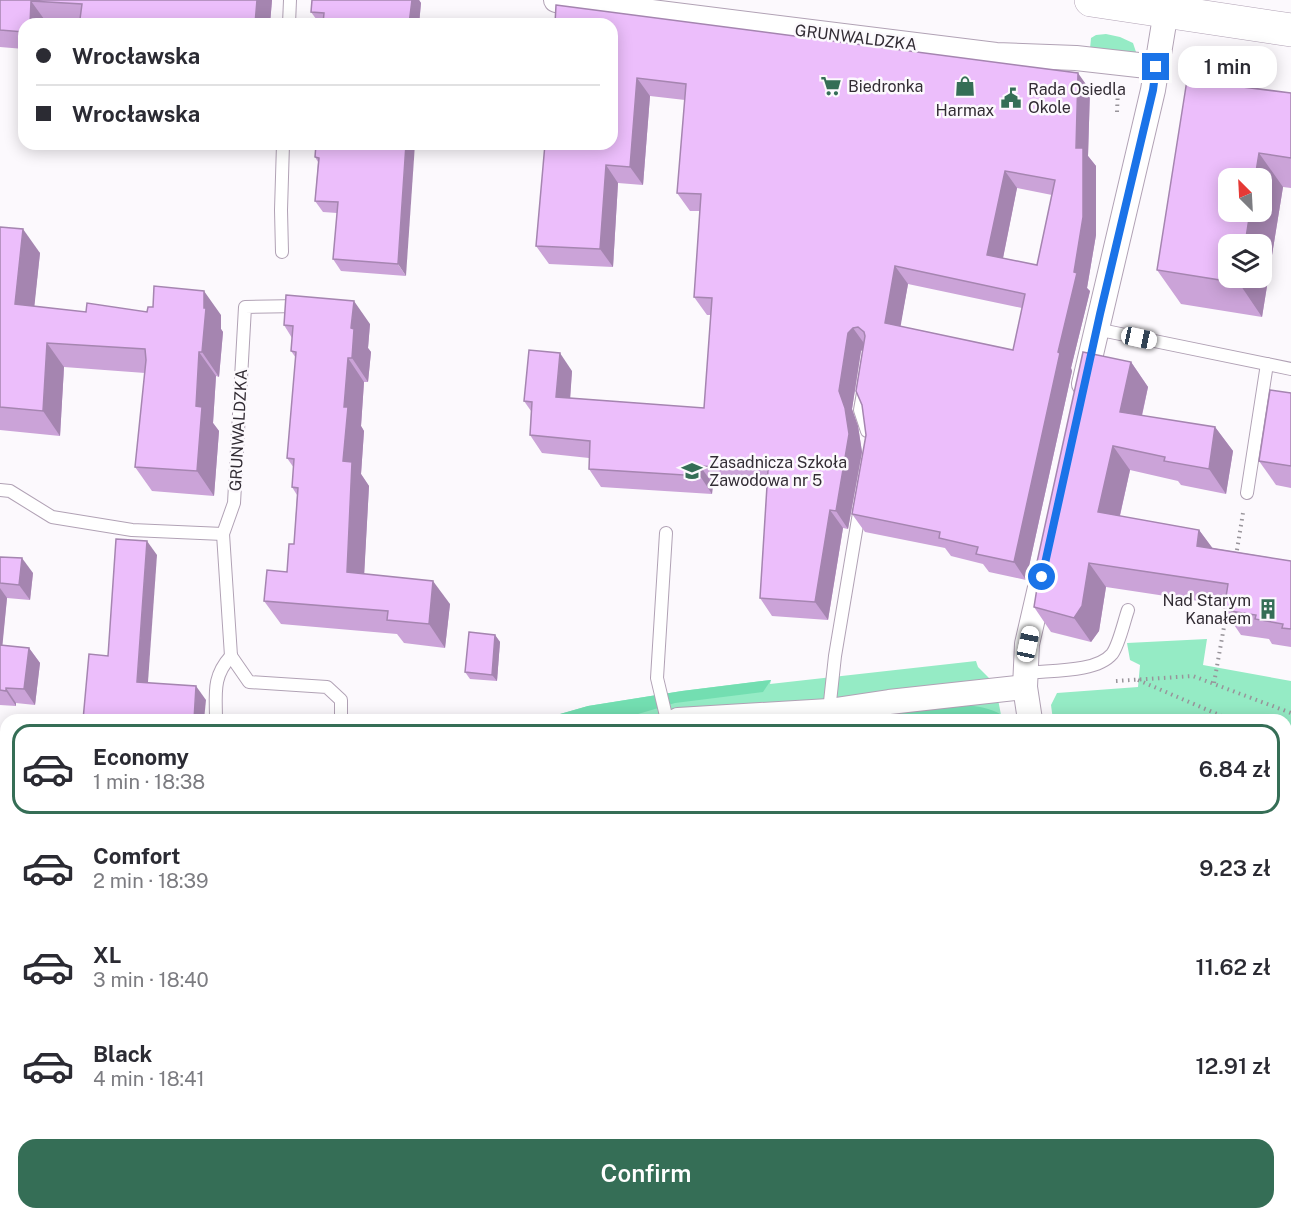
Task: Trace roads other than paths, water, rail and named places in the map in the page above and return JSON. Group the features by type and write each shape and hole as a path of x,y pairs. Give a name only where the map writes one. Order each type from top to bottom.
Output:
{"main road":[{"path":"1109,1 1291,30"}],"street":[{"name":"GRUNWALDZKA","path":"556,0 996,55 1076,58 1156,67"},
{"path":"1078,411 1151,102 1166,11"},
{"path":"1029,714 1025,680 1028,644 1045,562"},
{"path":"779,714 829,711 1025,680"}],"lane":[{"path":"289,18 290,0"},
{"path":"282,252 283,150"},
{"name":"GRUNWALDZKA","path":"231,656 223,534 234,503 245,307 312,306"},
{"path":"1096,329 1291,369"},
{"path":"1247,493 1268,364"},
{"path":"866,375 860,410 866,424 869,442"},
{"path":"0,490 10,492 52,517 132,530 223,534"},
{"path":"829,711 835,657 862,497"},
{"path":"666,533 657,678 666,714"},
{"path":"1025,680 1091,667 1103,662 1113,652 1128,609"},
{"path":"216,714 216,684 220,668 231,656 249,682 327,687 341,700 341,714"}],"place":[{"name":"Biedronka","path":"831,86"},
{"name":"Harmax","path":"965,86"},
{"name":"Rada Osiedla Okole","path":"1011,98"},
{"name":"Zasadnicza Szkoła Zawodowa nr 5","path":"692,471"},
{"name":"Nad Starym Kanałem","path":"1268,609"}]}
